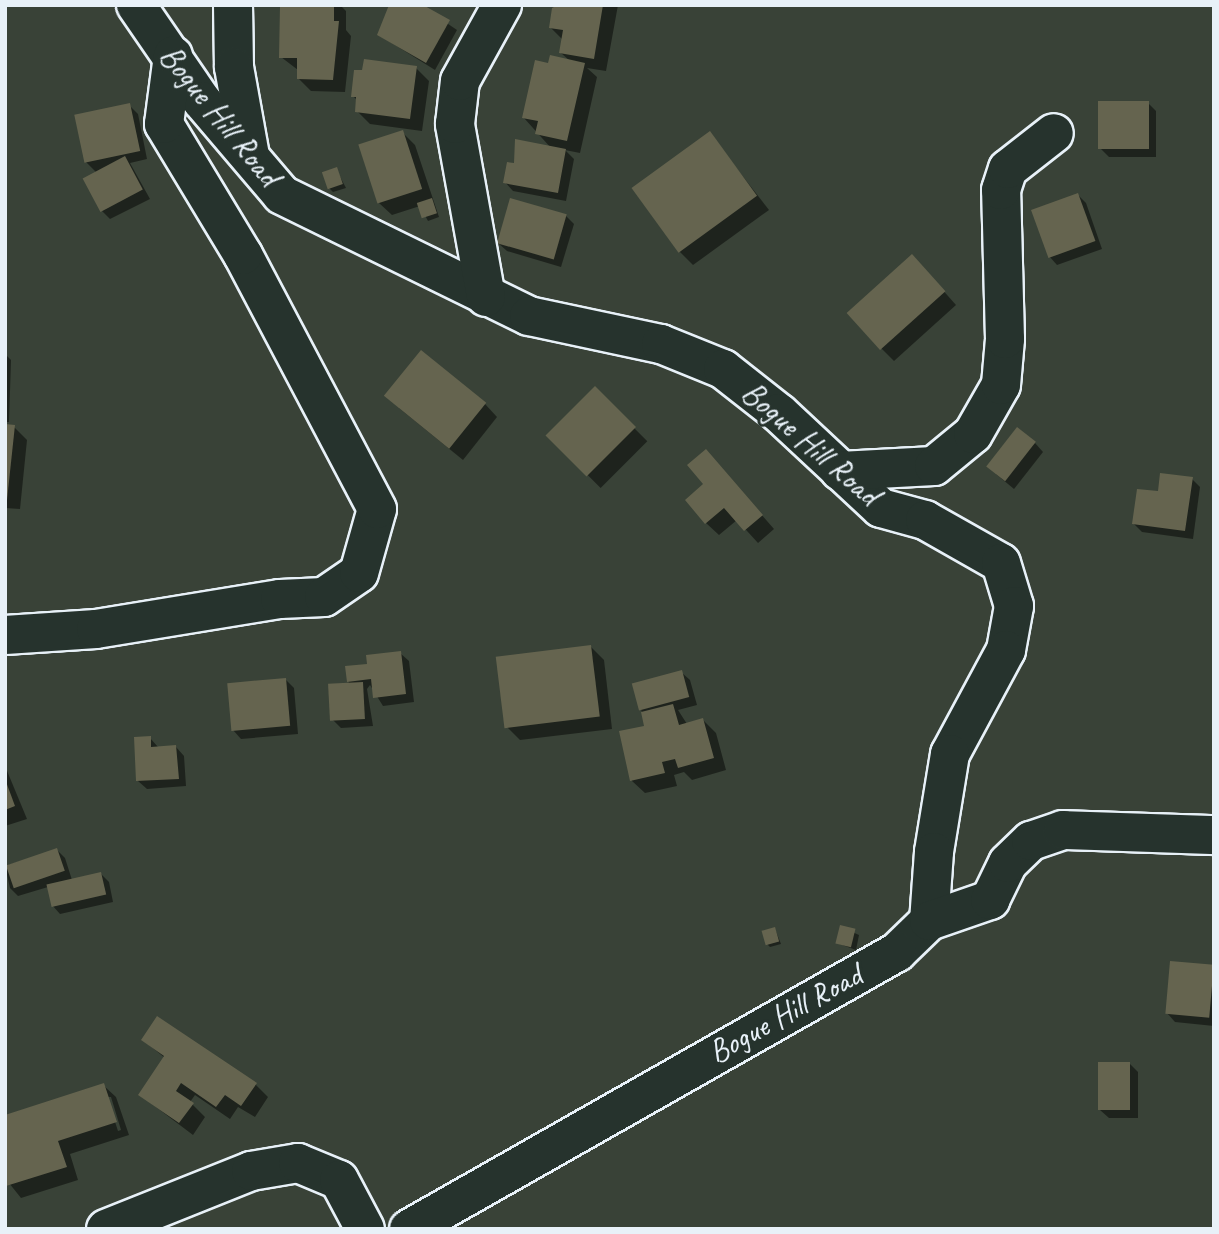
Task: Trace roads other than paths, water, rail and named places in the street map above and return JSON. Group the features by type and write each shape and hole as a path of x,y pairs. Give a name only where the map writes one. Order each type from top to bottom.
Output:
{"street":[{"name":"Bogue Hill Road","path":"136,5 149,30 173,56 202,101 282,195 528,316 661,344 723,369 779,413 881,509 925,520 1001,563 1014,606 1006,650 950,754 934,852 929,921 897,953 409,1229"},
{"path":"233,5 234,67 250,158"},
{"path":"486,297 455,124 460,81 481,51 502,5"},
{"path":"5,635 96,629 280,600 324,597 359,573 377,509 243,256 164,124 173,56"},
{"path":"840,471 934,466 973,434 1000,385 1005,339 1000,190 1008,169 1054,133"},
{"path":"929,921 990,900 1008,863 1031,841 1063,830 1214,835"},
{"path":"106,1229 251,1171 298,1163 339,1180 365,1229"}]}
